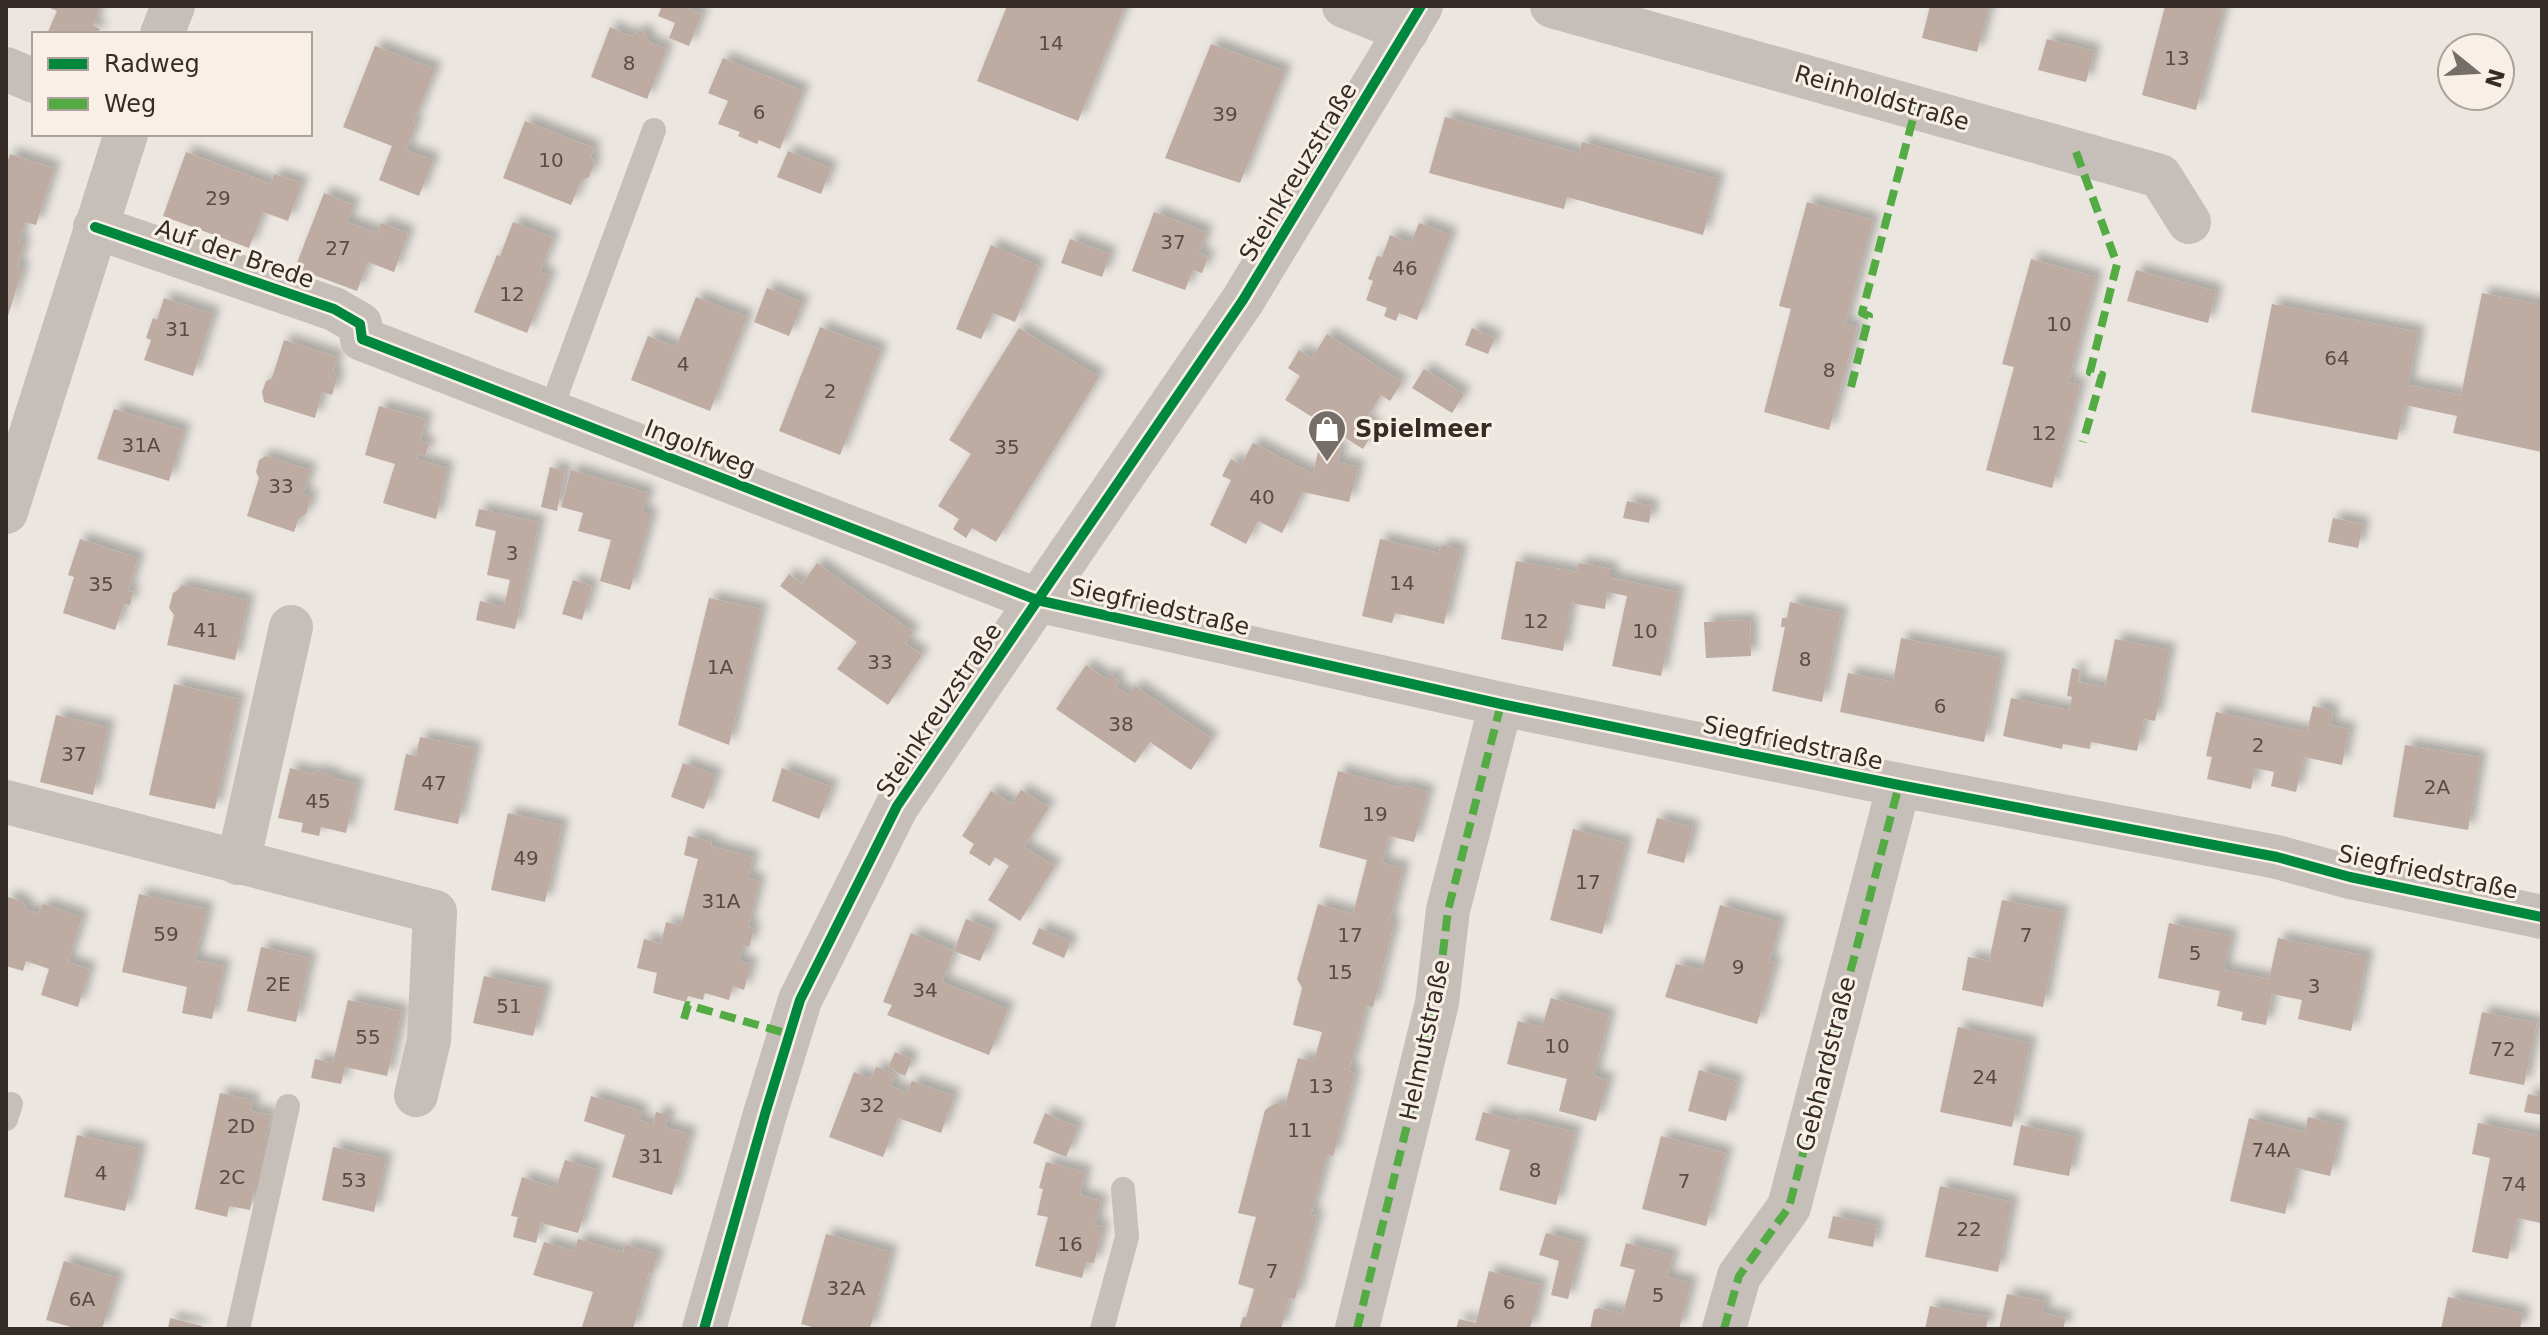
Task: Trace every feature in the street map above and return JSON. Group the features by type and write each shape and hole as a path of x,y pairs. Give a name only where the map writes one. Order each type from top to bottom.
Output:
{"street":[{"path":"163,32 173,6"},
{"path":"1344,6 1414,19"},
{"name":"Reinholdstraße","path":"1552,6 2160,176 2189,222"},
{"name":"Steinkreuzstraße","path":"704,1329 800,1000 897,806 1243,300 1414,19"},
{"path":"6,69 32,80"},
{"path":"6,512 125,136"},
{"name":"Auf der Brede","path":"95,227 334,309 360,324"},
{"name":"Ingolfweg","path":"360,324 362,339 1037,600"},
{"name":"Siegfriedstraße","path":"1037,600 1501,704 1899,785 2277,857 2350,877 2542,917"},
{"path":"238,863 291,627"},
{"name":"Helmutstraße","path":"1357,1329 1437,1003 1448,910 1501,704"},
{"name":"Gebhardstraße","path":"1724,1329 1739,1276 1789,1207 1899,785"},
{"path":"6,802 435,912 429,1040 416,1095"}],"lane":[{"path":"550,412 654,130"},
{"path":"238,1329 288,1106"},
{"path":"1102,1329 1127,1237 1123,1189"}],"building":[{"path":"45,6 100,6 93,25 100,29 99,32 48,32 57,11"},
{"path":"662,6 682,6 702,14 689,46 669,38 675,23 658,16"},
{"path":"1007,6 1125,6 1078,121 977,81"},
{"path":"1930,6 1989,6 1977,52 1922,38"},
{"path":"2165,6 2224,6 2196,110 2142,95"},
{"path":"610,27 630,36 643,30 649,42 667,49 647,99 591,77"},
{"path":"2047,39 2094,51 2086,82 2038,70"},
{"path":"1211,44 1285,71 1240,183 1165,158"},
{"path":"375,46 435,69 413,123 416,124 406,150 433,160 419,196 379,180 392,146 343,127"},
{"path":"723,58 803,91 780,149 759,140 757,144 738,136 740,132 718,124 728,101 708,93"},
{"path":"1445,117 1579,153 1582,142 1718,179 1703,235 1567,197 1564,209 1429,173"},
{"path":"525,121 594,148 591,156 594,164 589,177 581,181 571,205 503,178"},
{"path":"788,151 831,168 821,194 777,177"},
{"path":"186,152 271,184 274,174 302,183 288,221 263,212 249,248 163,216"},
{"path":"10,154 54,168 36,225 25,222 19,242 24,245 17,266 23,268 7,319 6,166"},
{"path":"324,193 354,205 347,222 377,233 381,223 408,233 394,272 368,262 357,291 295,268"},
{"path":"1807,202 1873,220 1845,324 1857,327 1829,430 1764,412 1791,309 1779,306"},
{"path":"1154,212 1206,232 1199,253 1208,257 1202,273 1193,270 1185,290 1132,271"},
{"path":"513,222 553,238 540,272 550,276 527,333 474,312"},
{"path":"1419,223 1451,235 1417,320 1399,313 1396,321 1384,316 1387,308 1366,300 1373,281 1368,279 1377,256 1382,257 1390,235 1411,243"},
{"path":"1070,239 1110,254 1102,277 1061,263"},
{"path":"991,245 1039,266 1015,322 993,313 981,339 956,329"},
{"path":"2031,259 2096,277 2068,382 2080,385 2052,488 1986,470 2014,367 2002,364"},
{"path":"2136,270 2216,291 2208,323 2127,301"},
{"path":"767,288 803,302 789,336 754,322"},
{"path":"2482,293 2542,305 2542,452 2453,433 2457,416 2405,405 2397,440 2251,412 2272,304 2418,332 2408,385 2461,395"},
{"path":"696,297 747,317 710,411 631,380 648,336 676,347"},
{"path":"164,298 213,314 193,376 144,360 151,340 146,338 153,318 157,320"},
{"path":"820,327 881,350 840,455 779,431"},
{"path":"1019,328 1099,377 996,542 972,528 966,538 953,529 959,519 938,506 971,454 949,440"},
{"path":"1472,328 1495,338 1488,354 1465,345"},
{"path":"1327,334 1402,382 1390,401 1381,395 1365,421 1376,428 1363,449 1285,400 1300,376 1288,368 1299,350 1312,358"},
{"path":"284,340 337,357 333,370 337,378 332,395 322,392 315,418 264,402 262,392 266,381 272,378"},
{"path":"1424,369 1464,394 1452,413 1412,388"},
{"path":"379,406 426,419 420,441 429,444 425,456 417,454 416,459 447,468 436,519 383,503 395,464 365,455"},
{"path":"114,409 184,430 169,481 97,459"},
{"path":"1253,443 1313,474 1320,443 1341,448 1338,462 1358,467 1349,502 1303,492 1282,533 1258,521 1246,544 1210,525 1231,480 1222,476 1231,459 1241,465"},
{"path":"266,456 310,470 303,494 311,497 306,514 299,518 294,532 247,516 259,478 256,472 259,460"},
{"path":"550,467 565,471 557,511 541,507"},
{"path":"571,470 648,493 642,512 651,515 630,590 600,581 611,540 578,531 583,513 561,507"},
{"path":"1627,501 1652,506 1649,523 1623,518"},
{"path":"479,509 539,522 515,629 476,620 480,601 504,607 510,580 487,575 496,531 475,526"},
{"path":"2333,518 2363,524 2358,548 2328,542"},
{"path":"80,539 138,558 128,591 133,592 130,605 124,604 115,630 63,613 74,577 68,575"},
{"path":"1380,539 1439,553 1441,545 1461,550 1444,624 1395,613 1392,623 1362,616"},
{"path":"1516,561 1577,572 1579,563 1611,569 1611,578 1678,592 1661,676 1612,666 1627,596 1607,592 1605,609 1571,603 1563,651 1501,639"},
{"path":"817,563 913,632 905,643 922,655 888,705 837,669 857,642 780,586 789,574 802,584"},
{"path":"573,580 592,586 582,620 562,614"},
{"path":"181,585 248,600 235,660 167,645 174,615 169,608 173,593"},
{"path":"709,598 761,609 729,745 678,725"},
{"path":"1790,602 1841,613 1822,702 1772,691 1785,627 1781,627 1782,618 1787,618"},
{"path":"1750,620 1751,656 1706,658 1704,622"},
{"path":"1901,638 2001,658 1984,742 1840,712 1848,673 1893,682"},
{"path":"2115,639 2169,650 2155,721 2144,719 2137,751 2091,742 2090,749 2063,744 2062,749 2003,736 2011,698 2069,710 2072,697 2067,696 2072,668 2080,670 2078,682 2105,687"},
{"path":"1086,665 1106,679 1110,674 1119,681 1115,686 1129,695 1135,686 1212,739 1191,770 1150,742 1135,763 1056,709"},
{"path":"174,684 239,699 215,809 149,795"},
{"path":"2313,706 2333,711 2330,725 2349,729 2342,765 2304,757 2296,792 2271,786 2274,772 2255,768 2251,789 2207,779 2212,757 2206,756 2216,712 2307,732"},
{"path":"56,715 108,727 93,795 40,782"},
{"path":"420,737 475,748 458,824 394,810 406,754 416,756"},
{"path":"2405,745 2480,757 2468,830 2393,817"},
{"path":"683,763 716,775 704,809 671,797"},
{"path":"290,768 333,775 333,778 357,784 346,833 321,827 319,836 301,832 303,823 278,818"},
{"path":"782,768 832,787 819,819 772,801"},
{"path":"1338,771 1428,792 1414,842 1389,836 1382,863 1403,868 1389,923 1394,924 1373,1007 1366,1006 1349,1071 1355,1073 1333,1156 1327,1155 1311,1215 1317,1216 1295,1299 1289,1298 1281,1329 1239,1329 1254,1289 1238,1284 1256,1217 1238,1213 1265,1110 1276,1103 1285,1106 1298,1058 1314,1061 1322,1032 1293,1025 1302,988 1297,979 1318,904 1353,914 1367,860 1319,847"},
{"path":"1021,790 1049,807 1024,847 1055,866 1020,921 988,900 1009,866 995,857 990,866 969,853 974,844 962,836 991,791 1012,804"},
{"path":"508,813 562,825 545,902 491,890"},
{"path":"1657,818 1693,827 1684,863 1647,853"},
{"path":"1573,829 1626,843 1602,934 1550,920"},
{"path":"688,836 712,842 711,846 753,857 748,878 759,881 748,927 754,929 749,947 743,945 739,961 751,964 744,990 733,986 729,1000 705,993 703,1000 688,996 686,1002 653,993 657,973 637,968 644,939 661,944 666,922 681,926 698,859 684,855"},
{"path":"139,894 207,909 195,960 224,966 212,1019 182,1013 187,987 122,972"},
{"path":"9,897 23,902 27,910 39,913 43,904 82,917 68,962 89,969 78,1007 41,995 49,969 26,961 23,971 6,966 6,899"},
{"path":"2002,900 2062,912 2043,1007 1962,990 1968,957 1989,961"},
{"path":"1720,905 1780,922 1769,962 1775,963 1757,1024 1665,997 1676,964 1702,970"},
{"path":"966,919 994,930 980,961 954,951"},
{"path":"2169,923 2231,936 2224,970 2269,979 2278,938 2367,956 2351,1031 2298,1019 2302,1000 2272,994 2266,1025 2241,1020 2243,1012 2217,1006 2220,991 2158,978"},
{"path":"1039,928 1071,941 1064,958 1032,944"},
{"path":"911,933 954,951 942,982 1008,1009 989,1055 887,1015 892,1005 883,1002"},
{"path":"261,947 310,958 296,1022 247,1011"},
{"path":"484,976 545,989 533,1036 473,1023"},
{"path":"1551,998 1609,1015 1594,1076 1608,1080 1596,1121 1559,1111 1567,1079 1507,1064 1518,1021 1542,1027"},
{"path":"348,1000 402,1011 387,1076 345,1067 341,1084 311,1078 315,1059 333,1063"},
{"path":"2482,1012 2537,1023 2524,1085 2469,1074"},
{"path":"1958,1027 2030,1043 2012,1127 1940,1112"},
{"path":"895,1052 912,1059 905,1076 888,1068"},
{"path":"876,1067 895,1074 891,1086 907,1093 912,1081 954,1096 941,1133 898,1118 883,1157 829,1137 854,1072 871,1079"},
{"path":"1699,1070 1737,1081 1726,1121 1688,1111"},
{"path":"220,1093 253,1100 251,1111 271,1115 266,1137 270,1138 259,1190 254,1190 250,1210 229,1206 227,1217 195,1209"},
{"path":"2528,1094 2542,1097 2542,1115 2524,1112"},
{"path":"591,1096 636,1109 642,1113 639,1120 653,1125 656,1112 669,1115 665,1127 690,1134 672,1195 612,1177 625,1135 584,1121"},
{"path":"1483,1112 1575,1132 1556,1205 1499,1190 1510,1150 1475,1140"},
{"path":"1045,1113 1078,1127 1066,1157 1033,1143"},
{"path":"2308,1117 2342,1125 2330,1176 2296,1168 2285,1214 2230,1201 2249,1118 2305,1132"},
{"path":"2478,1123 2542,1136 2541,1223 2517,1218 2508,1259 2472,1252 2490,1158 2472,1154"},
{"path":"2021,1125 2077,1137 2069,1176 2013,1165"},
{"path":"77,1135 140,1149 125,1211 64,1197"},
{"path":"1661,1136 1726,1153 1706,1226 1642,1209"},
{"path":"333,1147 386,1159 374,1212 322,1200"},
{"path":"565,1160 598,1170 578,1233 541,1223 536,1243 513,1237 518,1217 511,1216 522,1177 556,1188"},
{"path":"1046,1162 1085,1172 1080,1195 1101,1201 1095,1225 1103,1227 1094,1263 1086,1262 1082,1278 1035,1266 1048,1217 1037,1215 1043,1189 1039,1188"},
{"path":"1940,1186 2012,1202 1998,1272 1925,1257"},
{"path":"1833,1216 1877,1225 1873,1247 1828,1238"},
{"path":"1546,1233 1582,1243 1568,1299 1551,1295 1559,1261 1539,1255"},
{"path":"826,1234 891,1252 870,1329 820,1329 801,1324"},
{"path":"578,1239 623,1252 625,1245 658,1254 652,1274 649,1273 633,1329 582,1327 593,1292 533,1275 544,1242 574,1251"},
{"path":"1626,1243 1673,1255 1667,1277 1691,1283 1679,1329 1590,1329 1594,1310 1599,1308 1623,1313 1635,1270 1620,1266"},
{"path":"64,1261 118,1278 102,1329 78,1329 46,1320"},
{"path":"1489,1271 1541,1285 1530,1329 1456,1329 1459,1319 1476,1323"},
{"path":"2007,1294 2045,1301 2042,1313 2066,1318 2063,1329 1999,1329"},
{"path":"2448,1297 2523,1313 2520,1329 2441,1329"},
{"path":"1930,1306 1988,1317 1986,1329 1925,1329"},
{"path":"170,1318 202,1326 201,1329 168,1329"}],"marked path":[{"path":"1851,387 1869,316 1862,313 1916,107"},
{"path":"2076,152 2117,264 2090,372 2102,375 2083,442"},
{"path":"1357,1329 1437,1003 1448,910 1501,704"},
{"path":"1724,1329 1739,1276 1789,1207 1899,785"},
{"path":"684,1019 688,1005 789,1034"}],"cycle path":[{"path":"704,1329 800,1000 897,806 1243,300 1421,6"},
{"path":"95,227 334,309 360,324 362,339 1037,600 1501,704 1899,785 2277,857 2350,877 2542,917"}],"place":[{"name":"Spielmeer","path":"1327,463"}]}
